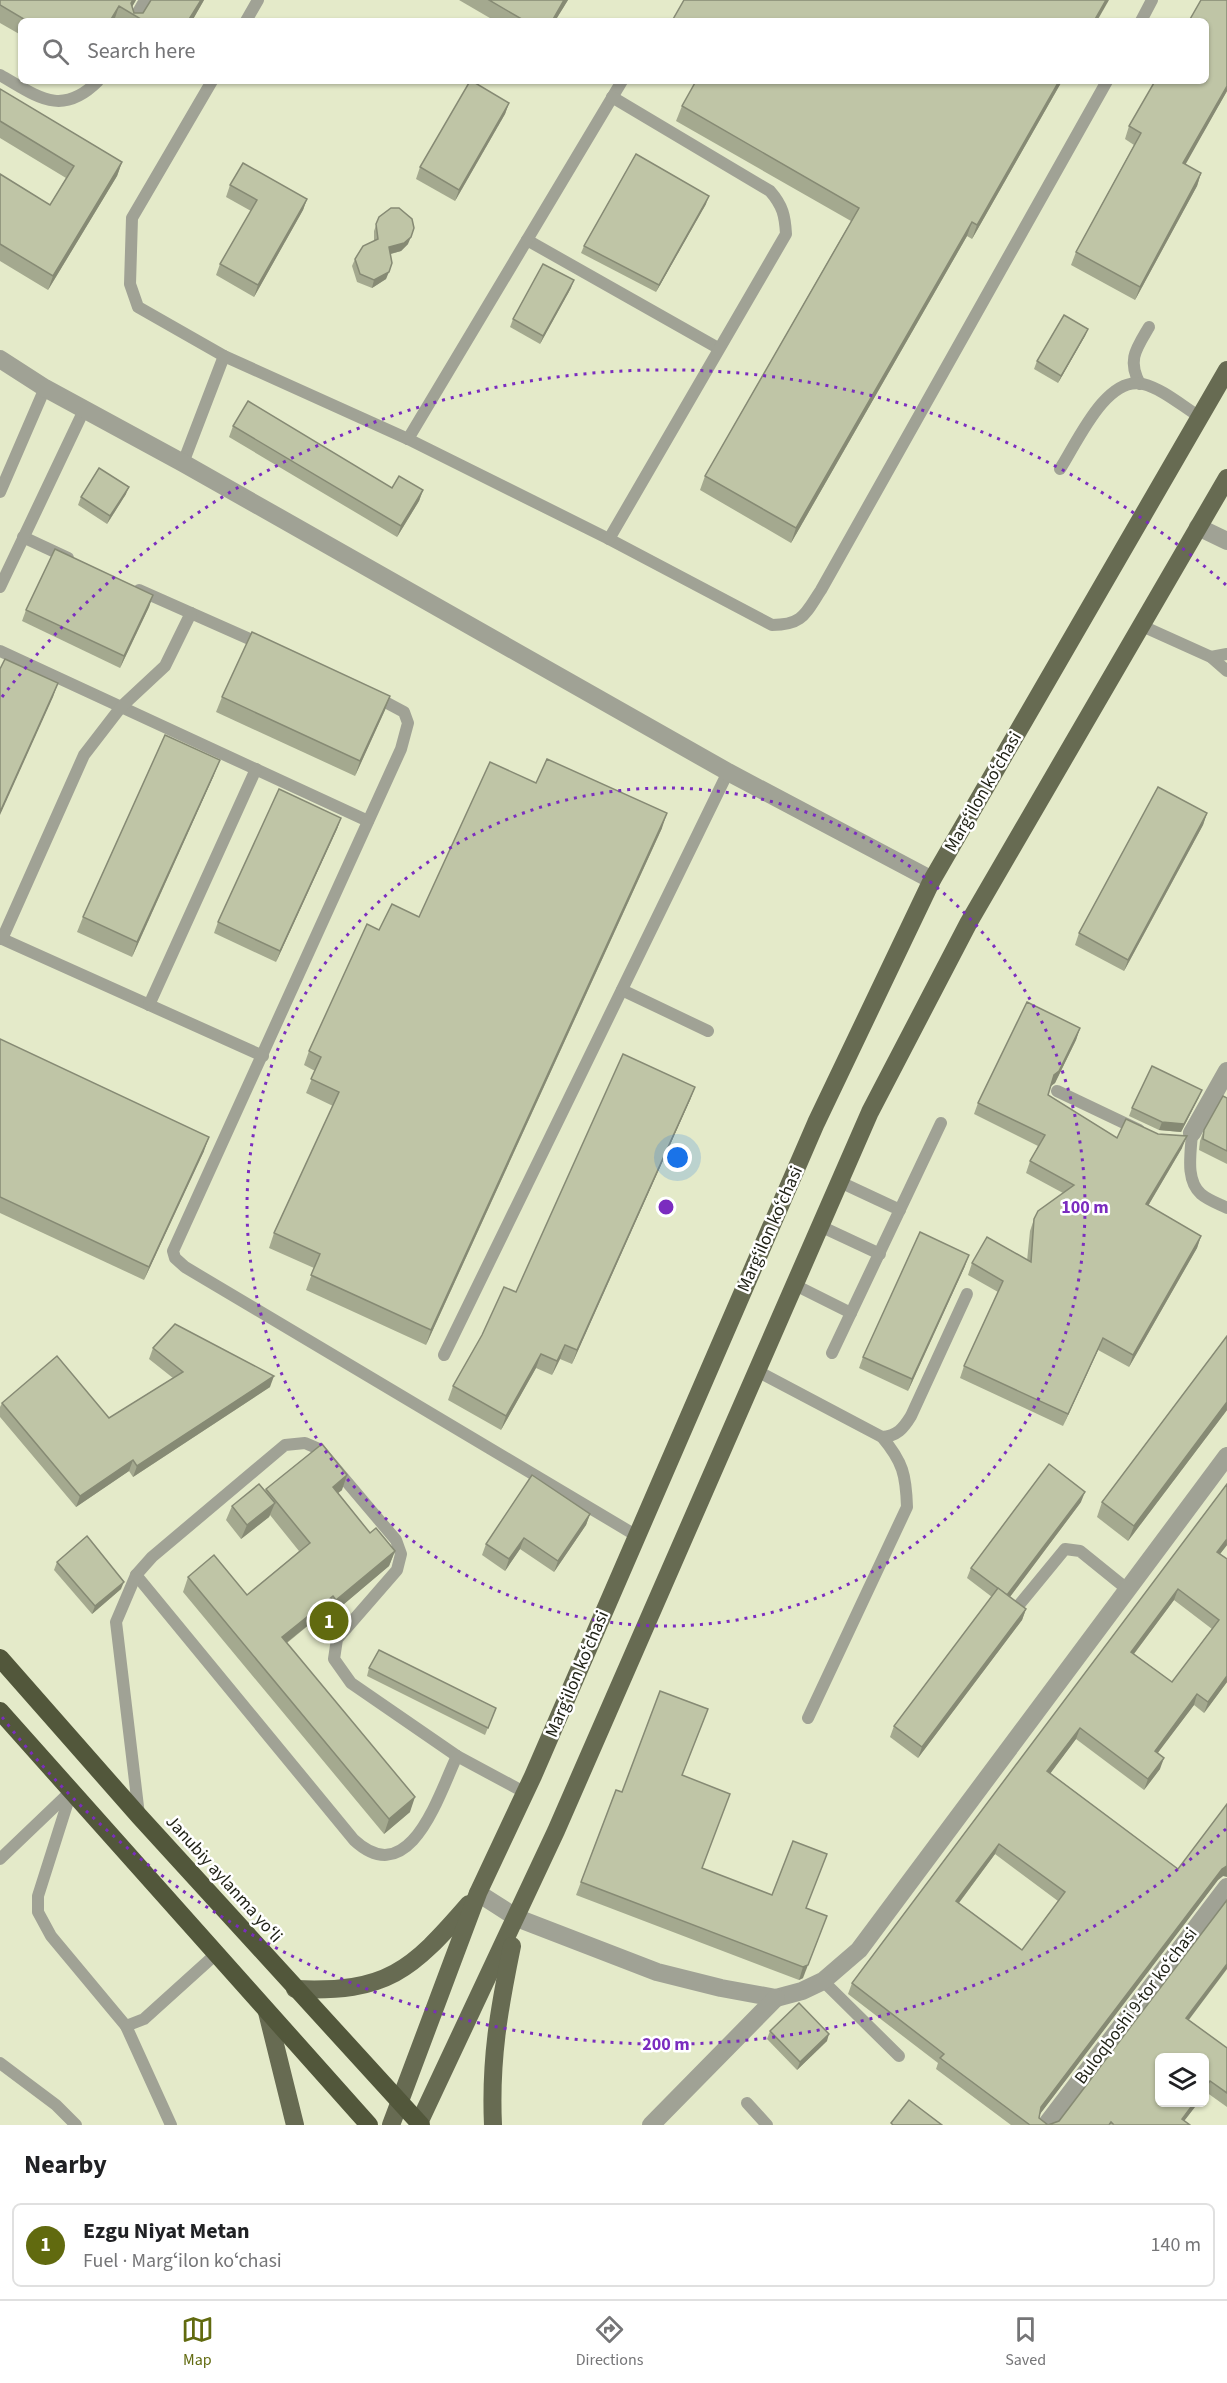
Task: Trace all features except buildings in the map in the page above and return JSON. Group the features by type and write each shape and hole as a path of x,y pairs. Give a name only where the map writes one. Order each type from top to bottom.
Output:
{"highway":[{"name":"Janubiy aylanma yoʻli","path":"0,1658 139,1816 419,2124"},
{"path":"0,1711 369,2125"}],"main road":[{"name":"Margʻilon koʻchasi","path":"392,2125 478,1893 637,1536 816,1124 932,880 1227,370"},
{"path":"419,2124 517,1918 870,1112 969,922 1227,478"},
{"path":"295,1989 332,1991 375,1984 410,1965 441,1936 478,1893"},
{"path":"493,2125 491,2087 495,2025 517,1918"},
{"path":"267,2012 295,2125"}],"street":[{"path":"0,359 45,388 183,463 728,772 932,880"},
{"path":"1198,527 1227,541"},
{"path":"1188,1137 1227,1071"},
{"path":"478,1893 517,1918 657,1972 721,1988 776,1998 802,1991 823,1981 859,1950 1227,1456"},
{"name":"Buloqboshi 9-tor koʻchasi","path":"1046,2125 1227,1887"},
{"path":"651,2125 776,1998"}],"lane":[{"path":"135,18 145,0"},
{"path":"248,18 258,0"},
{"path":"1143,18 1152,0"},
{"path":"0,75 40,98 56,102 73,100 94,84"},
{"path":"210,84 132,218 130,284 138,307 224,356 408,439 609,539 772,625 791,625 806,613 1105,84"},
{"path":"408,439 620,84"},
{"path":"609,539 786,234 785,216 781,204 770,191 612,97"},
{"path":"527,240 718,348"},
{"path":"1140,384 1132,370 1133,358 1149,327"},
{"path":"183,463 224,356"},
{"path":"1060,469 1103,402 1125,384 1152,387 1200,417"},
{"path":"0,492 45,388"},
{"path":"0,587 84,410"},
{"path":"23,537 75,561"},
{"path":"128,585 277,652"},
{"path":"191,613 165,666 120,707 84,755 1,938 263,1056"},
{"path":"1140,625 1211,657 1227,671"},
{"path":"0,651 368,820"},
{"path":"1211,657 1227,654"},
{"path":"363,691 404,712 408,723 401,749 263,1056 174,1244 175,1258 195,1273 637,1536"},
{"path":"149,1005 256,769"},
{"path":"444,1355 728,772"},
{"path":"622,990 708,1031"},
{"path":"1057,1091 1147,1134"},
{"path":"832,1353 941,1123"},
{"path":"1188,1137 1190,1168 1201,1194 1227,1208"},
{"path":"840,1182 900,1210"},
{"path":"820,1226 880,1254"},
{"path":"795,1285 851,1313"},
{"path":"882,1437 893,1436 904,1428 912,1416 967,1294"},
{"path":"757,1371 882,1437 897,1455 906,1478 907,1507 808,1718"},
{"path":"139,1816 116,1622 136,1575 152,1557 285,1445 305,1443 320,1449 396,1540 401,1554 398,1570 337,1639 334,1659 351,1683 457,1756 524,1792"},
{"path":"1019,1605 1065,1549 1072,1548 1127,1589"},
{"path":"136,1575 366,1852 387,1856 398,1852 420,1836 457,1756"},
{"path":"0,1859 71,1792"},
{"path":"71,1792 38,1896 38,1912 51,1936 126,2026 171,2125"},
{"path":"126,2026 144,2019 216,1954"},
{"path":"823,1981 899,2056"},
{"path":"0,2063 56,2105 76,2125"},
{"path":"747,2103 767,2125"}],"place":[{"name":"Ezgu Niyat Metan","path":"329,1621"}]}
